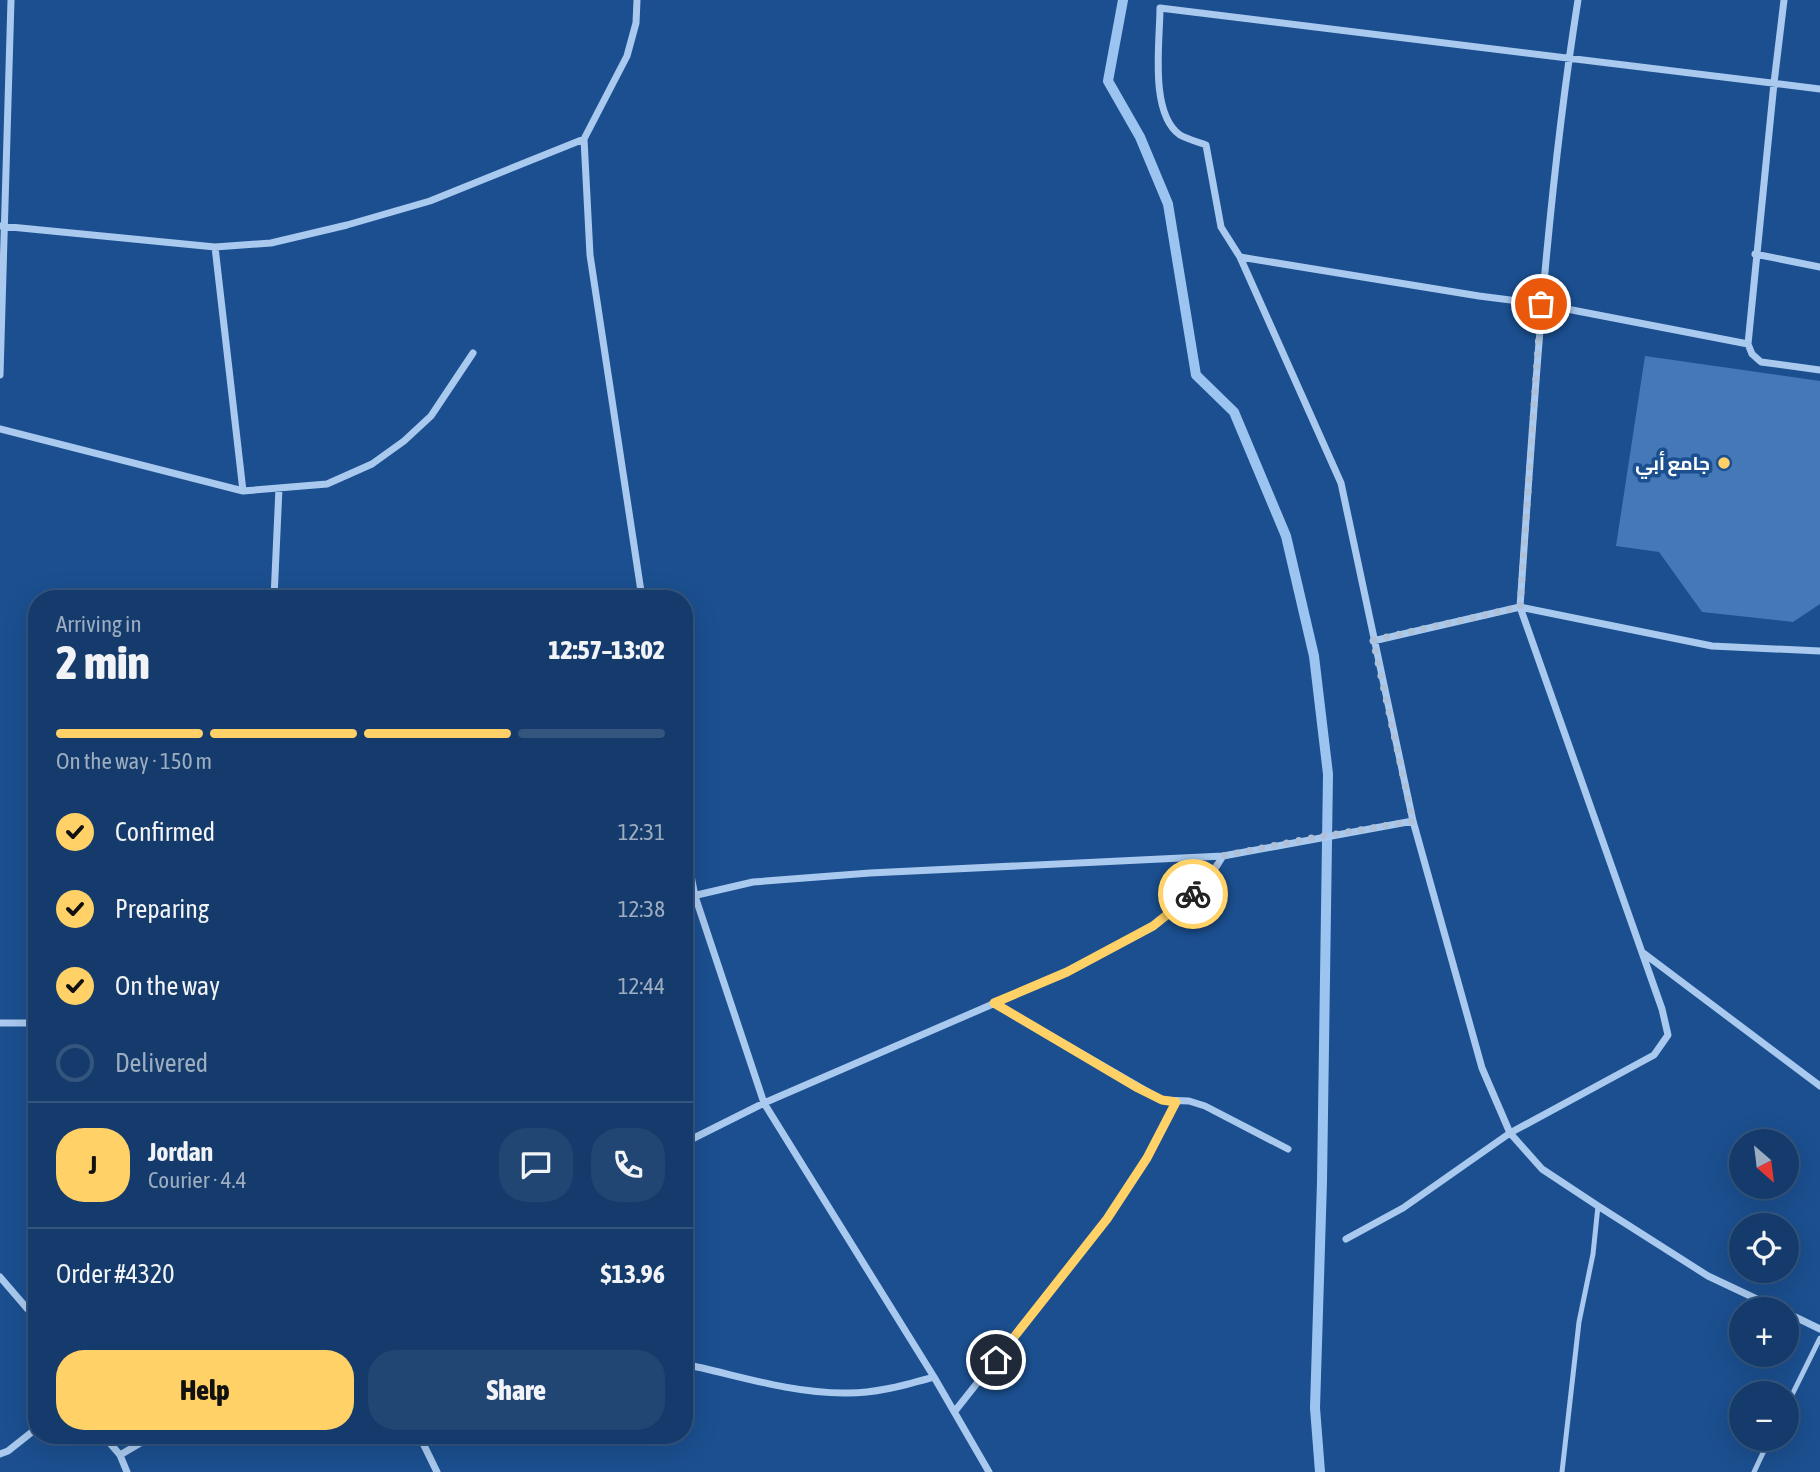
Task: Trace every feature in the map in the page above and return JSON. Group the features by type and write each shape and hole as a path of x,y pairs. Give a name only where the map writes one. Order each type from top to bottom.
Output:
{"street":[{"path":"0,375 11,0"},
{"path":"637,0 636,23 627,55 584,139 590,255 641,590"},
{"path":"1346,1239 1403,1208 1510,1133 1654,1055 1668,1035 1662,1009 1520,607 1541,304 1578,0"},
{"path":"1784,0 1755,254 1748,344 1752,354 1760,362 1820,370"},
{"path":"1752,1297 1707,1276 1542,1169 1510,1133 1482,1068 1413,821 1341,483 1240,257 1221,228 1206,145 1179,134 1168,120 1159,98 1160,8 1820,89"},
{"path":"3,226 215,247 271,243 418,205 584,139"},
{"path":"215,247 243,491"},
{"path":"1755,254 1820,267"},
{"path":"1240,257 1541,304 1748,344"},
{"path":"0,429 243,491 327,484 372,464 404,441 431,416 473,353"},
{"path":"274,590 279,488"},
{"path":"1373,640 1520,607 1712,646 1820,651"},
{"path":"695,896 753,882 870,873 1223,856 1413,821"},
{"path":"693,1138 764,1102 1067,972 1153,926 1189,899 1223,856"},
{"path":"693,886 764,1102 955,1411 989,1472"},
{"path":"1641,951 1820,1086"},
{"path":"994,1003 1162,1100 1189,1101 1205,1106 1288,1149"},
{"path":"0,1023 28,1023"},
{"path":"955,1411 1107,1219 1147,1158 1176,1102"},
{"path":"0,1277 28,1310"},
{"path":"1799,1319 1820,1329"},
{"path":"693,1366 781,1387 845,1393 896,1387 934,1377"},
{"path":"0,1454 28,1435"},
{"path":"111,1444 120,1455 127,1472"},
{"path":"120,1455 137,1444"},
{"path":"423,1444 437,1472"}],"lane":[{"path":"1562,1472 1579,1321 1593,1254 1598,1206"},
{"path":"1799,1381 1820,1338"},
{"path":"1754,1472 1764,1451"}],"building":[{"name":"جامع أبي","path":"1645,356 1820,381 1820,604 1793,622 1702,612 1659,552 1616,546"}],"waterway":[{"path":"1123,0 1108,81 1140,137 1168,204 1196,375 1234,412 1286,536 1314,656 1328,774 1322,1182 1315,1408 1320,1472"}],"way so far":[{"path":"1193,894 1223,856 1413,821 1373,640 1520,607 1541,304"}],"place":[{"name":"جامع أبي","path":"1724,463"}],"route":[{"path":"996,1360 1107,1219 1147,1158 1176,1102 1162,1100 1138,1088 994,1003 1067,972 1153,926 1193,894"}]}
